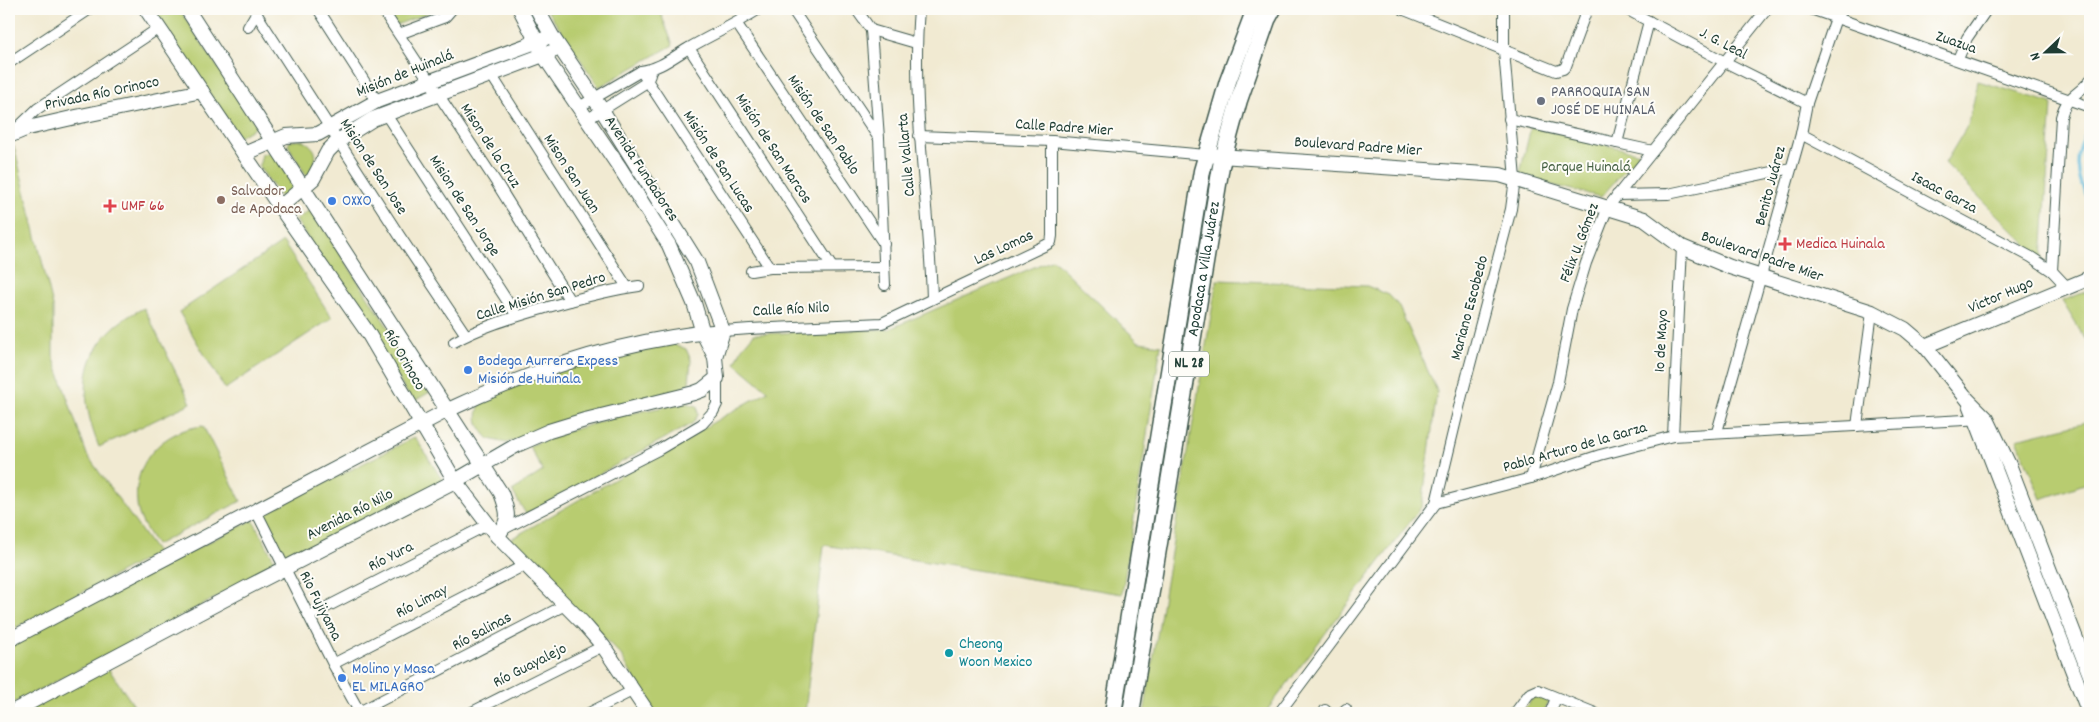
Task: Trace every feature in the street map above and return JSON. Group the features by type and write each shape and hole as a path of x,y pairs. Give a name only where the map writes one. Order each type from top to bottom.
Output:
{"main road":[{"name":"Apodaca a Villa Juárez","path":"1113,713 1176,320 1206,155 1228,81 1255,9"},
{"name":"Apodaca a Villa Juárez","path":"1132,713 1223,156 1239,100 1267,20 1273,9"}],"street":[{"path":"9,63 90,9"},
{"name":"Río Orinoco","path":"146,9 368,333 454,481 487,525 500,533 525,565 602,646 648,713"},
{"name":"Río Orinoco","path":"187,9 501,494 507,509 507,519 500,533"},
{"path":"318,9 377,101"},
{"name":"Mison de la Cruz","path":"382,9 570,301"},
{"name":"Avenida Fundadores","path":"500,533 634,463 702,424 713,412 717,404 715,357 703,333 694,303 669,245 655,220 544,56 520,9"},
{"name":"Avenida Fundadores","path":"537,9 552,36 602,110 697,262 723,332 715,357"},
{"path":"579,107 641,71 653,70 689,48 736,24 759,9"},
{"path":"792,9 879,138"},
{"path":"856,9 871,30 879,138 885,285"},
{"name":"Calle Vallarta","path":"919,9 916,43 920,136 931,247 932,298"},
{"path":"1402,9 1551,70 1559,70 1566,66 1587,9"},
{"name":"Mariano Escobedo","path":"1436,503 1462,395 1504,240 1515,179 1504,51 1504,9"},
{"name":"J. G. Leal","path":"1626,9 1807,103"},
{"name":"Félix U. Gómez","path":"1531,478 1558,382 1572,309 1586,263 1608,207 1767,9"},
{"name":"Zuazua","path":"1811,9 2089,106"},
{"name":"Benito Juárez","path":"1717,432 1801,134 1807,103 1836,18 1843,9"},
{"path":"1958,59 1967,38 1987,9"},
{"path":"399,34 434,21 452,10"},
{"path":"248,27 257,11"},
{"name":"Mision de San Jose","path":"257,11 338,141 466,335"},
{"path":"1617,143 1649,21"},
{"name":"Misión de San Pablo","path":"736,24 884,244"},
{"path":"9,136 37,109 159,28"},
{"path":"871,30 916,43"},
{"name":"Misión de Huinalá","path":"244,154 286,136 318,134 377,101 429,80 552,36"},
{"name":"Misión de Huinalá","path":"280,207 313,179 328,151 338,141 385,113 492,76 560,48"},
{"name":"Misión de San Marcos","path":"689,48 832,267"},
{"path":"588,119 647,82 653,70"},
{"name":"Misión de San Lucas","path":"641,71 770,268"},
{"name":"Mison San Juan","path":"492,76 627,287"},
{"path":"2052,270 2061,117 2068,98 2078,92 2090,80"},
{"name":"Privada Río Orinoco","path":"9,136 28,128 202,91"},
{"name":"Mision de San Jorge","path":"385,113 517,316"},
{"path":"1509,119 1653,151"},
{"name":"Isaac Garza","path":"1801,134 2031,257 2052,270 2066,287"},
{"path":"307,136 316,145 322,162"},
{"name":"Calle Padre Mier","path":"920,136 1052,141 1206,155"},
{"name":"Las Lomas","path":"932,298 1051,242 1052,141"},
{"name":"Boulevard Padre Mier","path":"1206,155 1478,173 1515,179 1644,219 1682,247 1730,268 1872,312 1905,330 1925,346 1981,419"},
{"path":"1618,195 1668,194 1791,168"},
{"name":"1o de Mayo","path":"1673,436 1682,247"},
{"path":"751,271 770,268 884,267"},
{"name":"Victor Hugo","path":"1925,346 2090,278"},
{"name":"Calle Misión San Pedro","path":"454,342 466,335 517,316 570,301 638,286"},
{"name":"Calle Río Nilo","path":"703,333 750,329 882,324 932,298"},
{"path":"1857,426 1872,312"},
{"path":"9,640 448,410 520,378 617,348 703,333"},
{"name":"Avenida Río Nilo","path":"10,713 284,568 454,481 517,445 549,431 638,406 694,393 702,390 717,378"},
{"path":"1981,419 2010,466 2090,675"},
{"path":"1981,419 2012,509 2089,713"},
{"name":"Pablo Arturo de la Garza","path":"1436,503 1531,478 1600,455 1673,436 1717,432 1981,419"},
{"path":"1279,713 1436,503"},
{"name":"Rio Fujiyama","path":"256,511 332,664 360,713"},
{"name":"Río Yura","path":"309,616 487,525"},
{"name":"Río Limay","path":"332,664 525,565"},
{"name":"Río Salinas","path":"360,713 565,605"},
{"name":"Río Guayalejo","path":"470,713 602,646"},
{"path":"589,713 632,691"},
{"path":"1515,713 1533,691 1541,691 1556,698 1568,708 1595,713"},
{"path":"1550,713 1556,698"}],"green space":[{"path":"152,9 179,9 257,126 239,137"},
{"path":"386,9 439,9 396,25"},
{"path":"546,9 659,9 673,45 599,87"},
{"path":"1978,81 2052,103 2042,260 1945,163 1969,123"},
{"name":"Parque Huinalá","path":"1531,127 1640,153 1601,197 1519,177"},
{"path":"302,140 312,147 316,156 309,175 306,175 288,145 290,141"},
{"path":"14,146 53,306 53,356 87,455 157,553 9,631 9,152"},
{"path":"274,152 293,184 290,194 281,197 259,167 262,154"},
{"path":"1212,164 1214,164 1126,713 1119,713 1210,169"},
{"path":"311,209 430,392 413,402 296,220"},
{"path":"283,242 332,318 225,389 179,312"},
{"path":"1053,259 1139,342 1161,345 1122,594 824,545 805,713 653,713 621,655 509,540 768,391 735,363 742,348 754,334 889,329"},
{"path":"1217,280 1367,286 1389,295 1398,305 1437,391 1422,506 1265,713 1144,713"},
{"path":"2090,290 2090,347 2062,301"},
{"path":"144,308 191,403 99,447 87,404 86,385 89,366 96,349 107,334 123,320"},
{"path":"669,342 686,349 691,360 689,383 681,389 506,443 489,439 484,434 477,420 478,410 483,398 544,373"},
{"path":"686,403 697,406 698,415 693,423 526,514 512,491 543,471 529,446 563,433 622,415"},
{"path":"2090,421 2090,482 2041,499 2017,439"},
{"path":"203,426 241,501 156,545 139,515 137,504 137,489 145,462 163,441 188,429"},
{"path":"415,437 443,481 286,561 262,515"},
{"path":"253,520 275,561 275,567 16,702 9,701 9,642"},
{"path":"108,668 139,713 22,713"},
{"path":"1536,694 1549,702 1543,713 1521,713"}],"waterway":[{"path":"2090,128 2084,137 2078,155 2081,184 2090,202"}],"place":[{"name":"PARROQUIA SAN JOSÉ DE HUINALÁ","path":"1541,101"},
{"name":"Salvador de Apodaca","path":"221,200"},
{"name":"OXXO","path":"332,201"},
{"name":"UMF 66","path":"110,206"},
{"name":"Medica Huinala","path":"1785,244"},
{"name":"Bodega Aurrera Expess Misión de Huinala","path":"468,370"},
{"name":"Cheong Woon Mexico","path":"949,653"},
{"name":"Molino y Masa EL MILAGRO","path":"342,678"}]}
